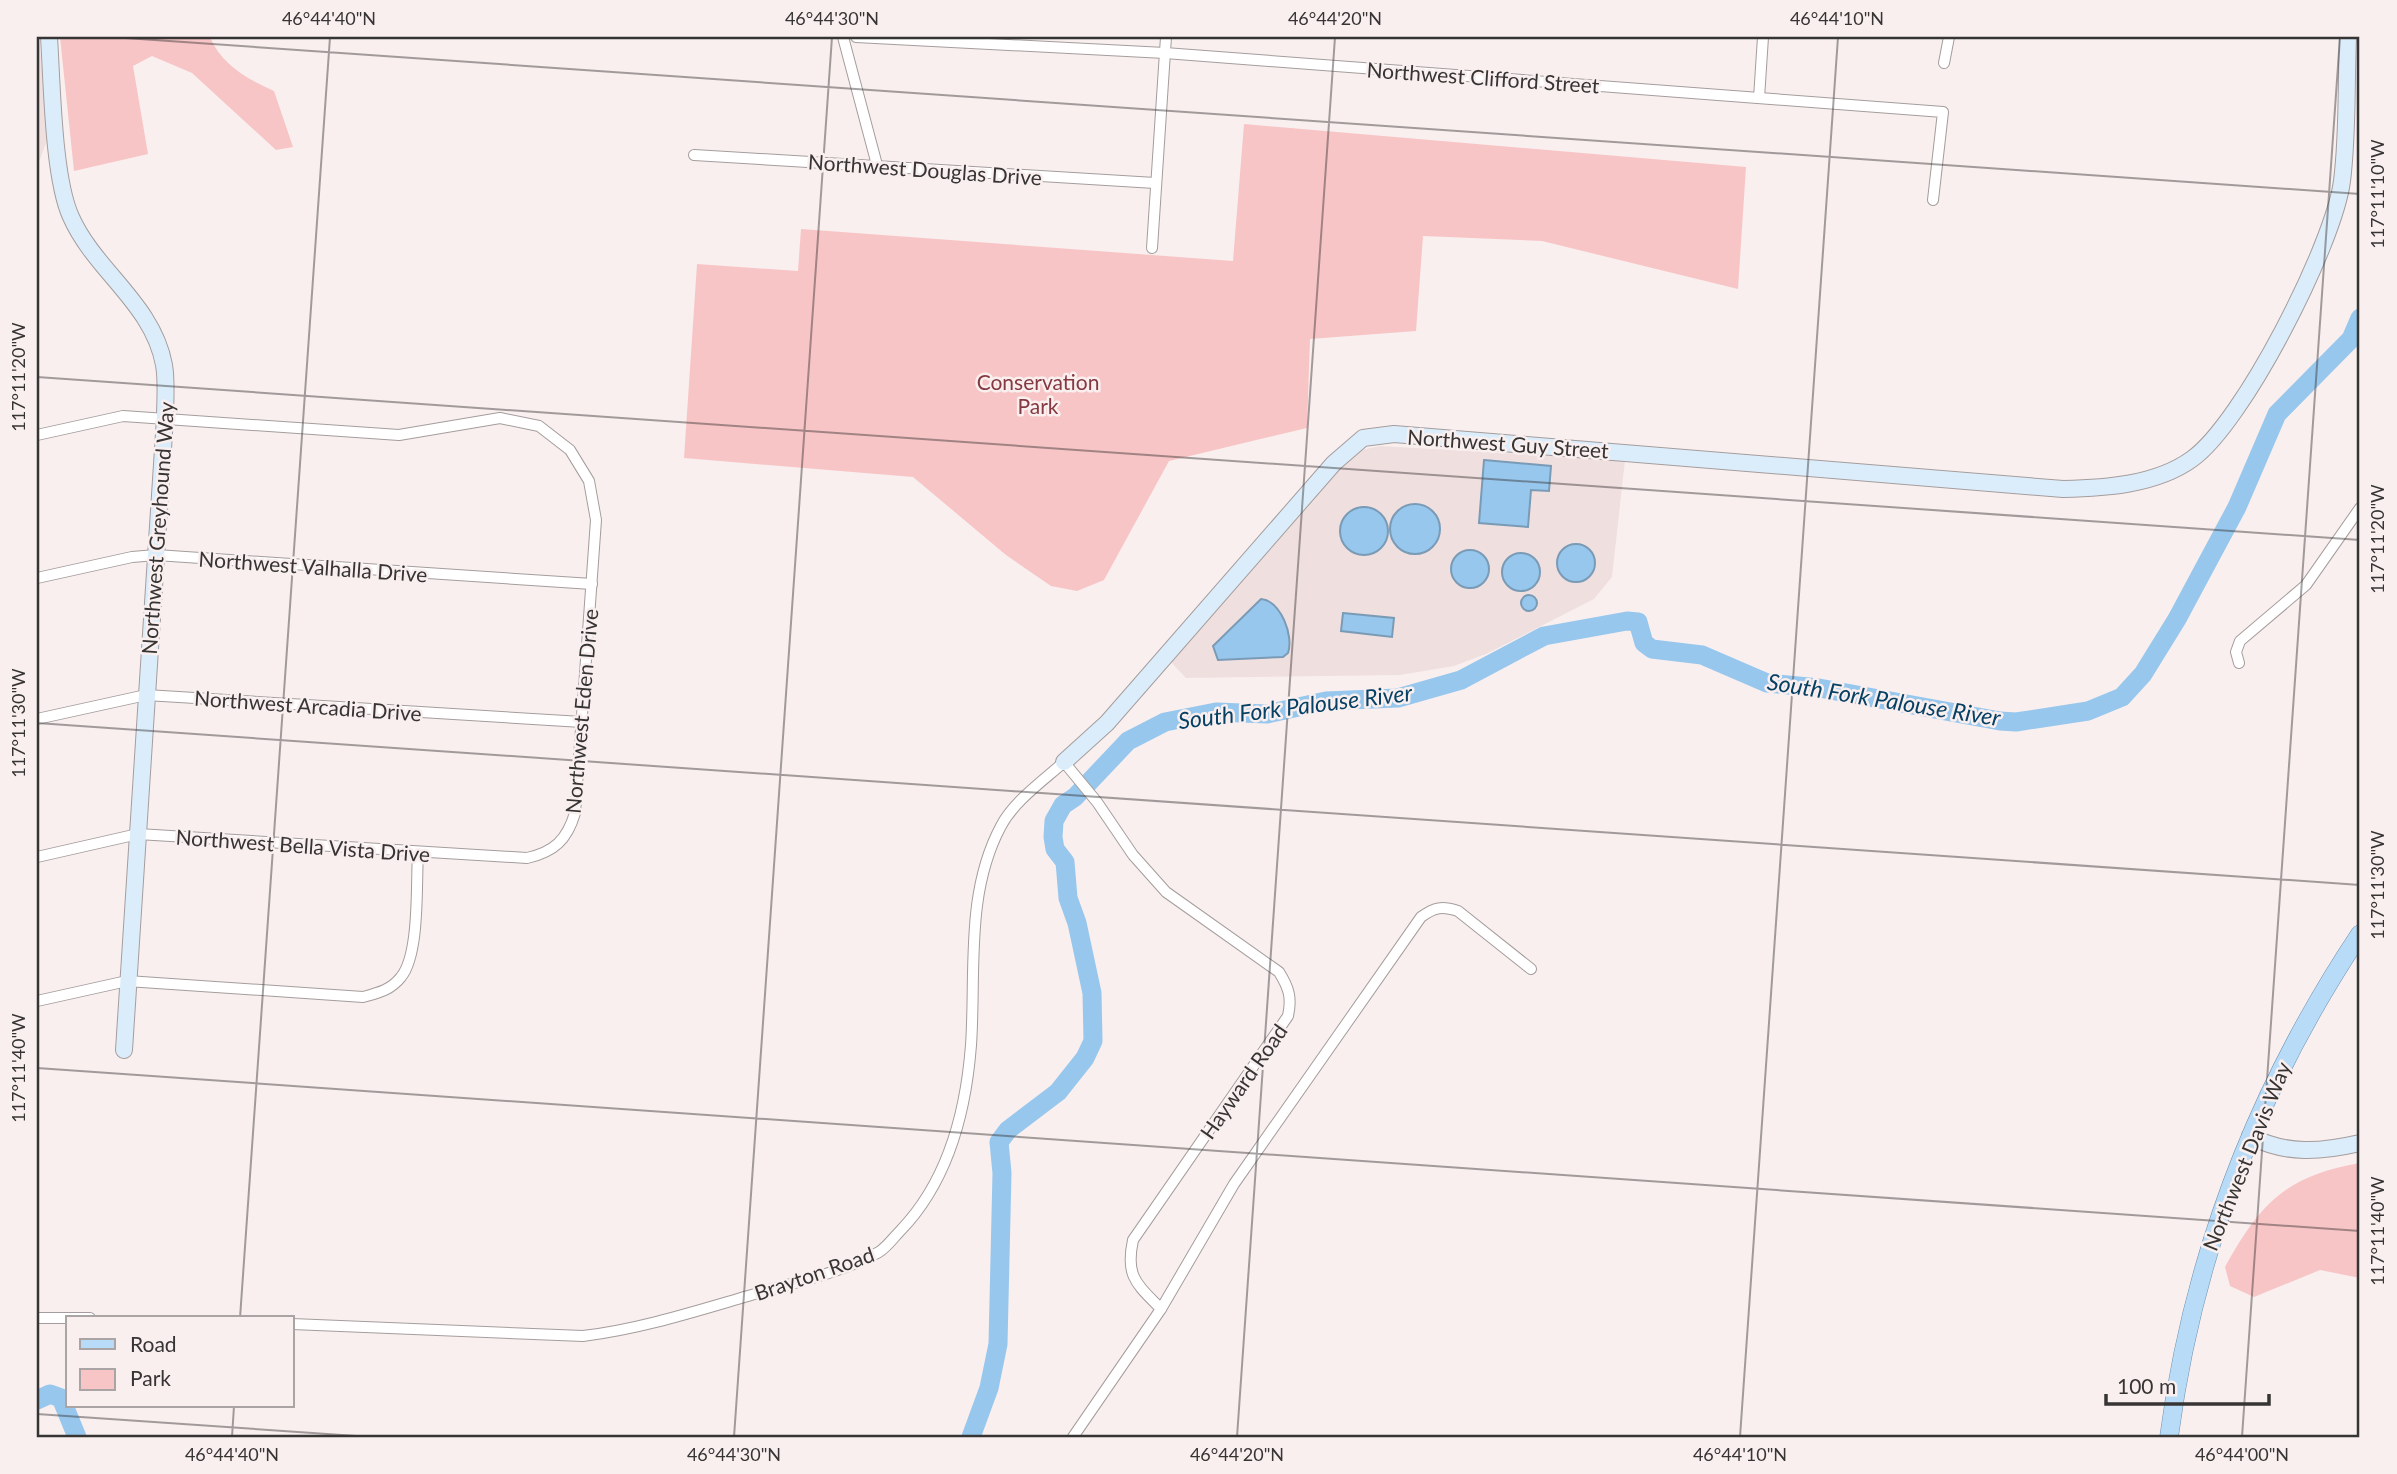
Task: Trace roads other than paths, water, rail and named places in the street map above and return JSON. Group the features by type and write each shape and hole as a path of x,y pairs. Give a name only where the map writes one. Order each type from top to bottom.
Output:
{"main road":[{"name":"Northwest Davis Way","path":"2169,1437 2183,1348 2201,1272 2222,1203 2298,1032 2360,934"}],"street":[{"name":"Northwest Greyhound Way","path":"49,37 66,202 86,245 137,305 159,345 164,366 165,418 124,1050"},
{"path":"842,37 877,165"},
{"name":"Northwest Clifford Street","path":"856,37 1165,53 1942,111 1933,200"},
{"path":"1152,248 1166,37"},
{"path":"1759,98 1762,37"},
{"path":"1944,63 1950,37"},
{"name":"Northwest Guy Street","path":"1069,767 1334,463 1363,438 1394,434 2063,489 2094,488 2138,481 2173,470 2192,459 2216,438 2234,414 2272,351 2321,247 2342,181 2348,37"},
{"name":"Northwest Douglas Drive","path":"694,155 1155,183"},
{"name":"Northwest Eden Drive","path":"37,435 123,416 400,435 500,418 538,426 570,450 589,481 596,520 575,813 566,838"},
{"path":"2239,663 2236,652 2240,641 2306,585 2360,508"},
{"name":"Northwest Valhalla Drive","path":"37,578 132,557 156,555 592,584"},
{"name":"Northwest Arcadia Drive","path":"37,719 146,695 582,722"},
{"name":"Hayward Road","path":"1069,767 1133,855 1166,892 1279,972 1288,986 1291,1000 1288,1016 1133,1240 1129,1260 1133,1280 1161,1309"},
{"name":"Brayton Road","path":"294,1324 536,1336 595,1335 631,1330 841,1268 881,1251 908,1223 931,1191 949,1153 963,1100 971,1045 975,926 983,872 1001,824 1069,767"},
{"name":"Northwest Bella Vista Drive","path":"37,857 138,834 527,858 547,853 566,838"},
{"path":"37,1001 127,981 363,997 385,992 402,976 411,953 418,852"},
{"path":"1073,1437 1161,1309 1234,1184 1422,917 1432,909 1444,907 1458,911 1531,969"},
{"path":"2250,1136 2273,1145 2301,1151 2360,1143"},
{"path":"37,1318 66,1318"}],"water":[{"path":"1484,460 1551,466 1549,491 1531,490 1528,527 1479,523"},
{"path":"1415,504 1432,512 1440,529 1432,546 1415,554 1398,546 1390,529 1398,512"},
{"path":"1364,507 1381,514 1388,531 1381,548 1364,555 1347,548 1340,531 1347,514"},
{"path":"1576,544 1589,550 1595,563 1589,576 1576,582 1563,576 1557,563 1563,550"},
{"path":"1470,550 1483,556 1489,569 1483,582 1470,588 1457,582 1451,569 1457,556"},
{"path":"1521,553 1534,559 1540,572 1534,585 1521,591 1508,585 1502,572 1508,559"},
{"path":"1526,595 1532,595 1537,603 1535,609 1526,611 1521,606 1521,600"},
{"path":"1261,599 1274,606 1284,620 1289,638 1288,653 1283,657 1218,660 1213,646"},
{"path":"1343,613 1394,618 1392,637 1341,631"}],"waterway":[{"name":"South Fork Palouse River","path":"971,1437 989,1388 998,1344 1002,1173 999,1142 1008,1130 1058,1092 1085,1058 1093,1041 1092,993 1077,923 1068,898 1065,862 1055,849 1054,821 1063,805 1075,797 1128,741 1165,722 1216,712 1267,714 1326,701 1398,698 1461,680 1544,636 1627,621 1638,622 1644,643 1652,649 1702,655 1767,683 1819,688 2000,721 2016,722 2088,711 2122,697 2143,674 2177,619 2237,507 2277,414 2351,339 2360,318"},
{"name":"South Fork Palouse River","path":"37,1400 50,1394 61,1398 77,1437"}],"park label":[{"name":"Conservation Park","path":"1038,393"}]}
